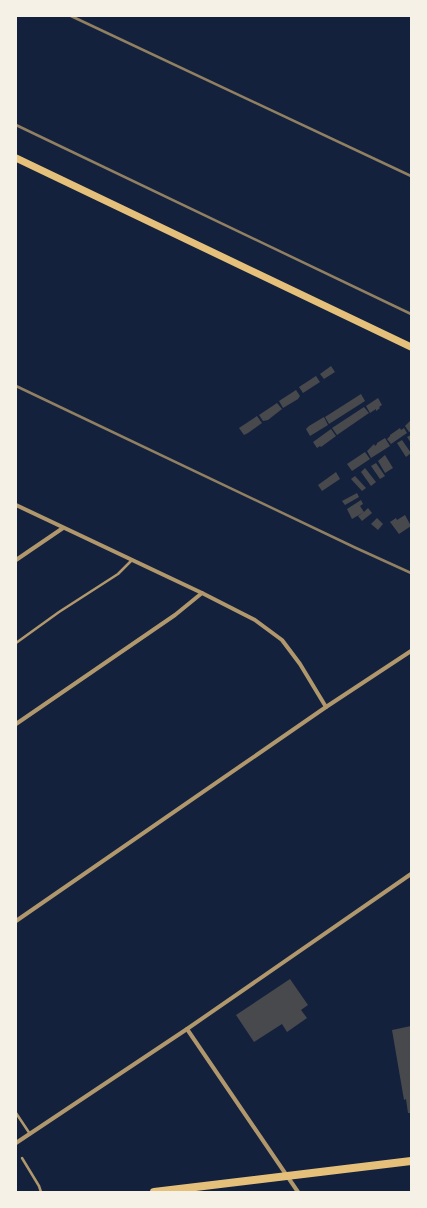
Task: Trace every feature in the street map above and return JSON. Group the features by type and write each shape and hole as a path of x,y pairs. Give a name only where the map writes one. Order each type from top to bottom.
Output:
{"main road":[{"path":"16,158 411,347"},
{"path":"154,1192 411,1161"}],"street":[{"path":"16,505 202,593 254,620 282,640 300,664 326,707"},
{"path":"16,560 63,528"},
{"path":"16,724 175,615 202,593"},
{"path":"16,921 326,707 411,651"},
{"path":"16,1143 188,1029 411,874"},
{"path":"188,1029 298,1192"}],"lane":[{"path":"16,643 59,612 118,574 132,560"},
{"path":"16,1113 30,1134"},
{"path":"22,1158 41,1192"}],"building":[{"path":"331,366 335,372 324,379 320,374"},
{"path":"316,376 320,382 303,393 299,387"},
{"path":"296,390 300,396 298,399 283,408 279,401"},
{"path":"361,394 365,401 329,424 325,417"},
{"path":"378,398 382,405 376,411 376,409 370,413 366,406"},
{"path":"277,403 282,409 268,420 263,421 259,415"},
{"path":"364,407 369,413 337,435 332,428"},
{"path":"257,416 262,423 244,435 239,428"},
{"path":"324,417 328,425 310,436 306,429"},
{"path":"411,420 411,431 409,432 405,426"},
{"path":"400,428 401,430 404,428 407,433 391,444 387,439"},
{"path":"331,429 336,436 321,447 320,446 317,448 313,442"},
{"path":"411,435 411,443 407,437"},
{"path":"385,438 390,446 371,458 367,451 374,444 375,446"},
{"path":"402,440 411,453 406,457 397,443"},
{"path":"365,452 370,459 352,471 347,464"},
{"path":"385,455 393,468 385,473 378,461"},
{"path":"376,463 385,476 380,479 371,466"},
{"path":"365,468 376,482 371,486 361,472"},
{"path":"336,472 340,479 322,491 318,485"},
{"path":"355,476 366,488 362,491 351,479"},
{"path":"357,493 359,497 345,505 342,501"},
{"path":"361,500 363,504 360,506 364,512 352,519 347,509"},
{"path":"368,508 372,513 362,521 358,516"},
{"path":"405,515 411,526 399,534 390,522"},
{"path":"377,518 383,524 378,530 371,524"},
{"path":"290,979 308,1005 301,1010 307,1018 287,1032 282,1024 254,1042 236,1015"},
{"path":"411,1026 411,1113 408,1113 406,1099 404,1100 392,1030"}],"railway":[{"path":"71,16 411,176"},
{"path":"16,125 411,314"},
{"path":"16,386 411,573"}]}
